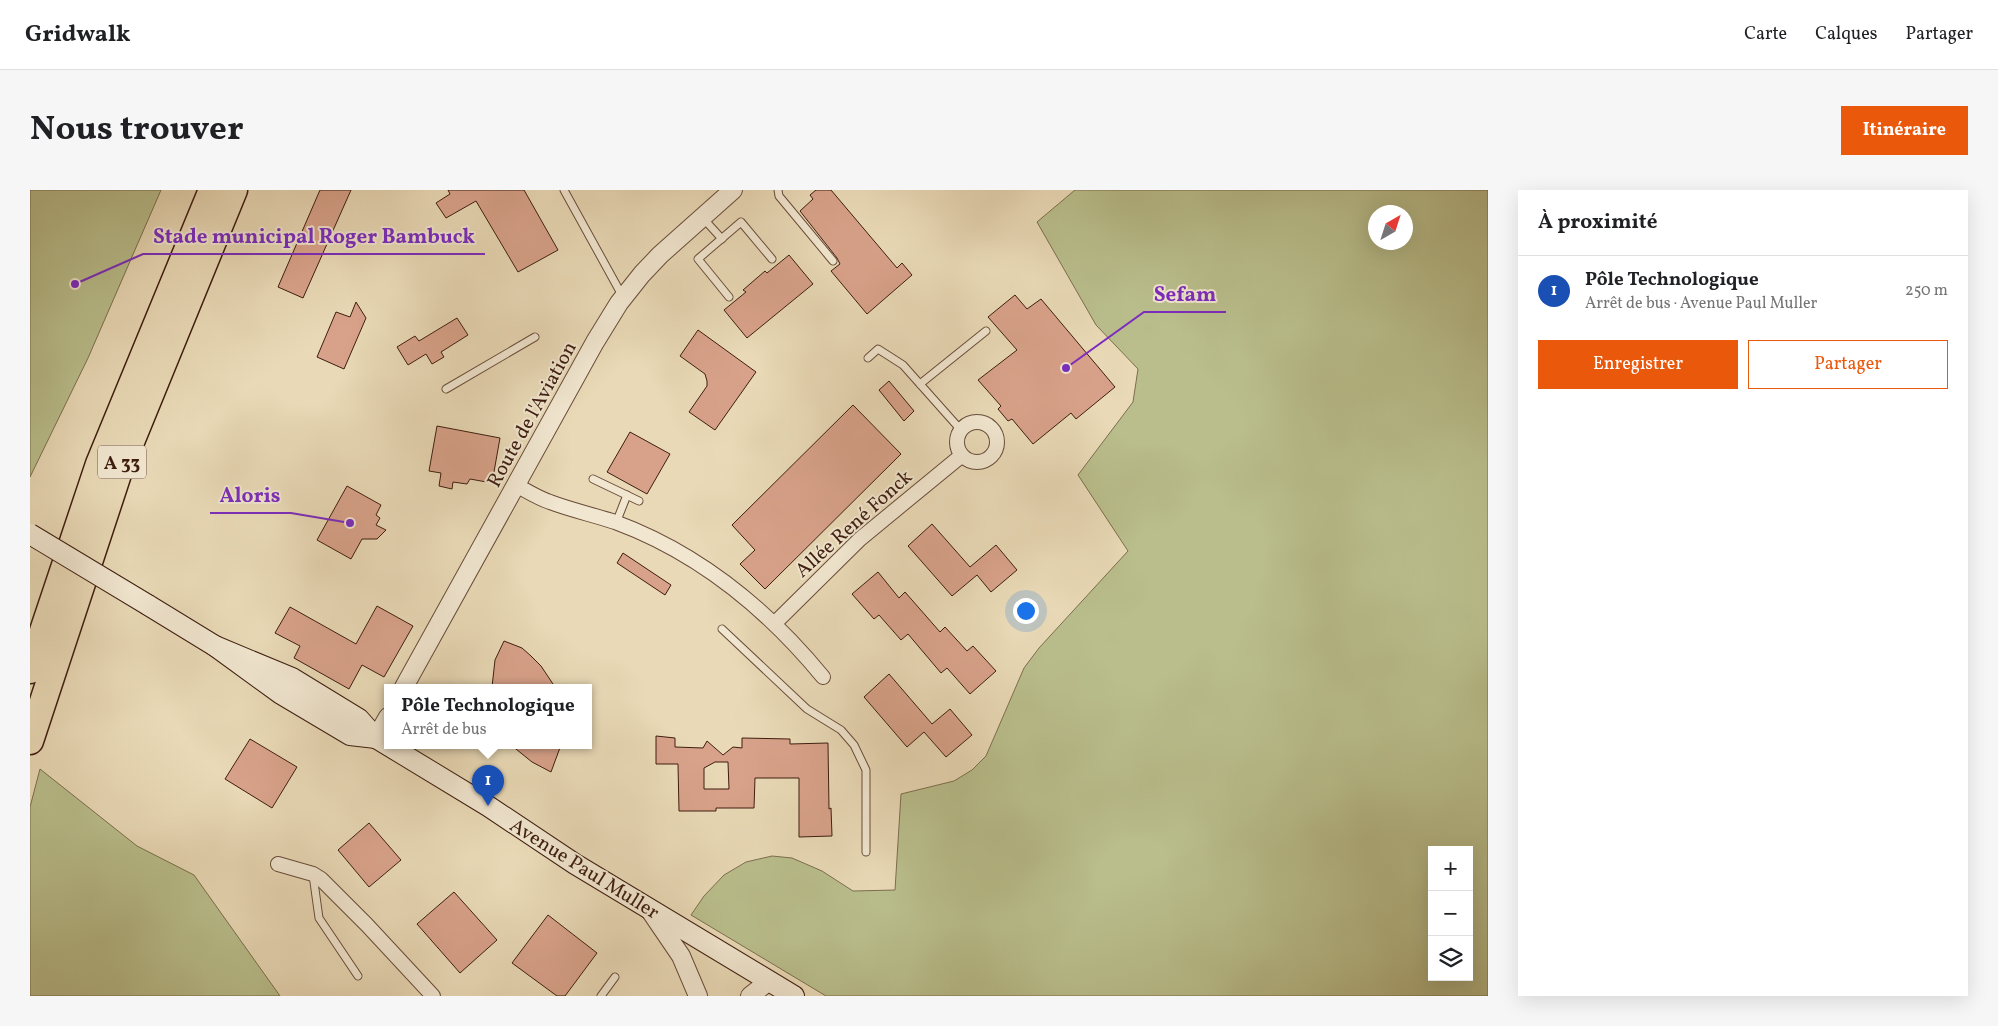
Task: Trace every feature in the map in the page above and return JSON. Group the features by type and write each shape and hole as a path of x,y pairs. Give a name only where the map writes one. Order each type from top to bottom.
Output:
{"highway":[{"name":"A 33","path":"30,670 99,464 212,190"},
{"name":"A 33","path":"30,740 119,471 234,190"}],"main road":[{"name":"Avenue Paul Muller","path":"30,534 215,646 292,678 359,719 376,738 384,743"},
{"name":"Avenue Paul Muller","path":"394,749 488,806 575,864 648,908 766,989 794,996"}],"street":[{"name":"Route de l'Aviation","path":"406,684 595,342 623,298 650,265 732,190"},
{"path":"976,422 986,424 993,430 997,438 997,447 993,455 987,460 980,463 971,463 961,456 956,448 956,438 960,429 976,422"},
{"name":"Allée René Fonck","path":"775,623 860,539 961,456"},
{"path":"516,485 549,502 616,522 658,541 702,566 750,601 775,623 822,677"},
{"path":"376,738 384,724"},
{"path":"278,864 313,874 321,879 433,996"},
{"path":"648,908 680,956 698,996"},
{"path":"750,996 766,989"}],"lane":[{"path":"564,190 623,298"},
{"path":"778,190 779,196 832,261"},
{"path":"702,216 722,239"},
{"path":"729,297 698,259 741,222 772,259"},
{"path":"920,384 986,331"},
{"path":"446,390 535,337"},
{"path":"868,358 878,349 903,365 960,429"},
{"path":"593,479 639,501"},
{"path":"616,522 628,495"},
{"path":"722,629 806,709 841,730 854,745 866,770 866,852"},
{"path":"313,874 319,918 358,976"},
{"path":"601,996 615,977"}],"green space":[{"path":"30,190 161,190 88,358 30,477"},
{"path":"1075,190 1488,190 1488,996 826,996 691,915 704,896 724,875 746,862 772,856 792,858 822,871 853,891 895,890 901,794 954,781 972,770 986,756 1024,668 1039,648 1128,551 1078,475 1133,402 1138,369 1096,325 1037,222"},
{"path":"40,769 137,846 194,875 280,996 30,996 30,807"}],"building":[{"path":"320,190 351,190 303,298 278,287"},
{"path":"448,190 524,190 558,250 518,272 476,201 446,218 436,203 450,194"},
{"path":"816,190 831,190 897,268 902,263 912,275 867,314 831,271 840,264 837,258 800,211 813,199 810,195"},
{"path":"789,255 813,284 747,338 724,310 746,292 743,290 765,271 767,273"},
{"path":"1015,295 1027,309 1041,299 1115,387 1076,419 1071,413 1033,444 1012,419 1008,421 998,409 1001,406 978,380 1017,350 988,317"},
{"path":"356,302 366,318 344,369 317,357 336,312 350,317"},
{"path":"457,318 468,335 441,352 444,357 432,364 426,354 408,365 397,347 415,336 419,341"},
{"path":"698,330 756,372 715,430 689,412 707,386 707,381 705,374 680,356"},
{"path":"889,381 914,411 904,421 879,390"},
{"path":"853,405 901,454 765,589 740,564 755,550 732,525"},
{"path":"437,426 500,438 492,483 470,479 467,484 453,482 452,489 439,486 441,473 429,471"},
{"path":"630,432 670,454 647,494 607,472"},
{"path":"347,486 381,505 376,515 380,518 376,525 386,530 377,539 362,539 351,559 317,540"},
{"path":"932,524 970,567 996,545 1017,570 991,592 977,575 952,596 908,546"},
{"path":"623,553 671,585 665,595 617,563"},
{"path":"878,572 899,598 905,592 940,632 945,627 967,651 973,646 996,671 970,694 947,668 941,673 908,634 901,640 879,615 874,619 852,594"},
{"path":"377,606 413,626 384,677 362,665 349,689 294,658 300,646 275,633 290,607 356,644"},
{"path":"504,641 522,648 541,666 553,684 492,684 495,660"},
{"path":"889,674 932,724 950,709 972,735 946,757 924,732 907,747 864,697"},
{"path":"656,736 675,738 675,747 703,748 707,741 723,755 733,747 742,748 742,738 790,739 790,744 828,743 829,809 831,808 832,836 799,837 799,778 755,778 754,808 716,808 716,811 679,811 678,764 656,764","holes":["715,762 728,762 729,789 704,789 704,768"]},
{"path":"250,739 297,767 272,808 225,779"},
{"path":"516,749 560,749 551,772 532,762"},
{"path":"369,823 401,860 369,887 338,850"},
{"path":"454,892 497,940 460,973 417,924"},
{"path":"548,915 597,953 565,996 557,996 512,963"}],"place":[{"name":"Stade municipal Roger Bambuck","path":"75,284"},
{"name":"Sefam","path":"1066,368"},
{"name":"Aloris","path":"350,523"},
{"name":"Pôle Technologique","path":"488,806"}]}
